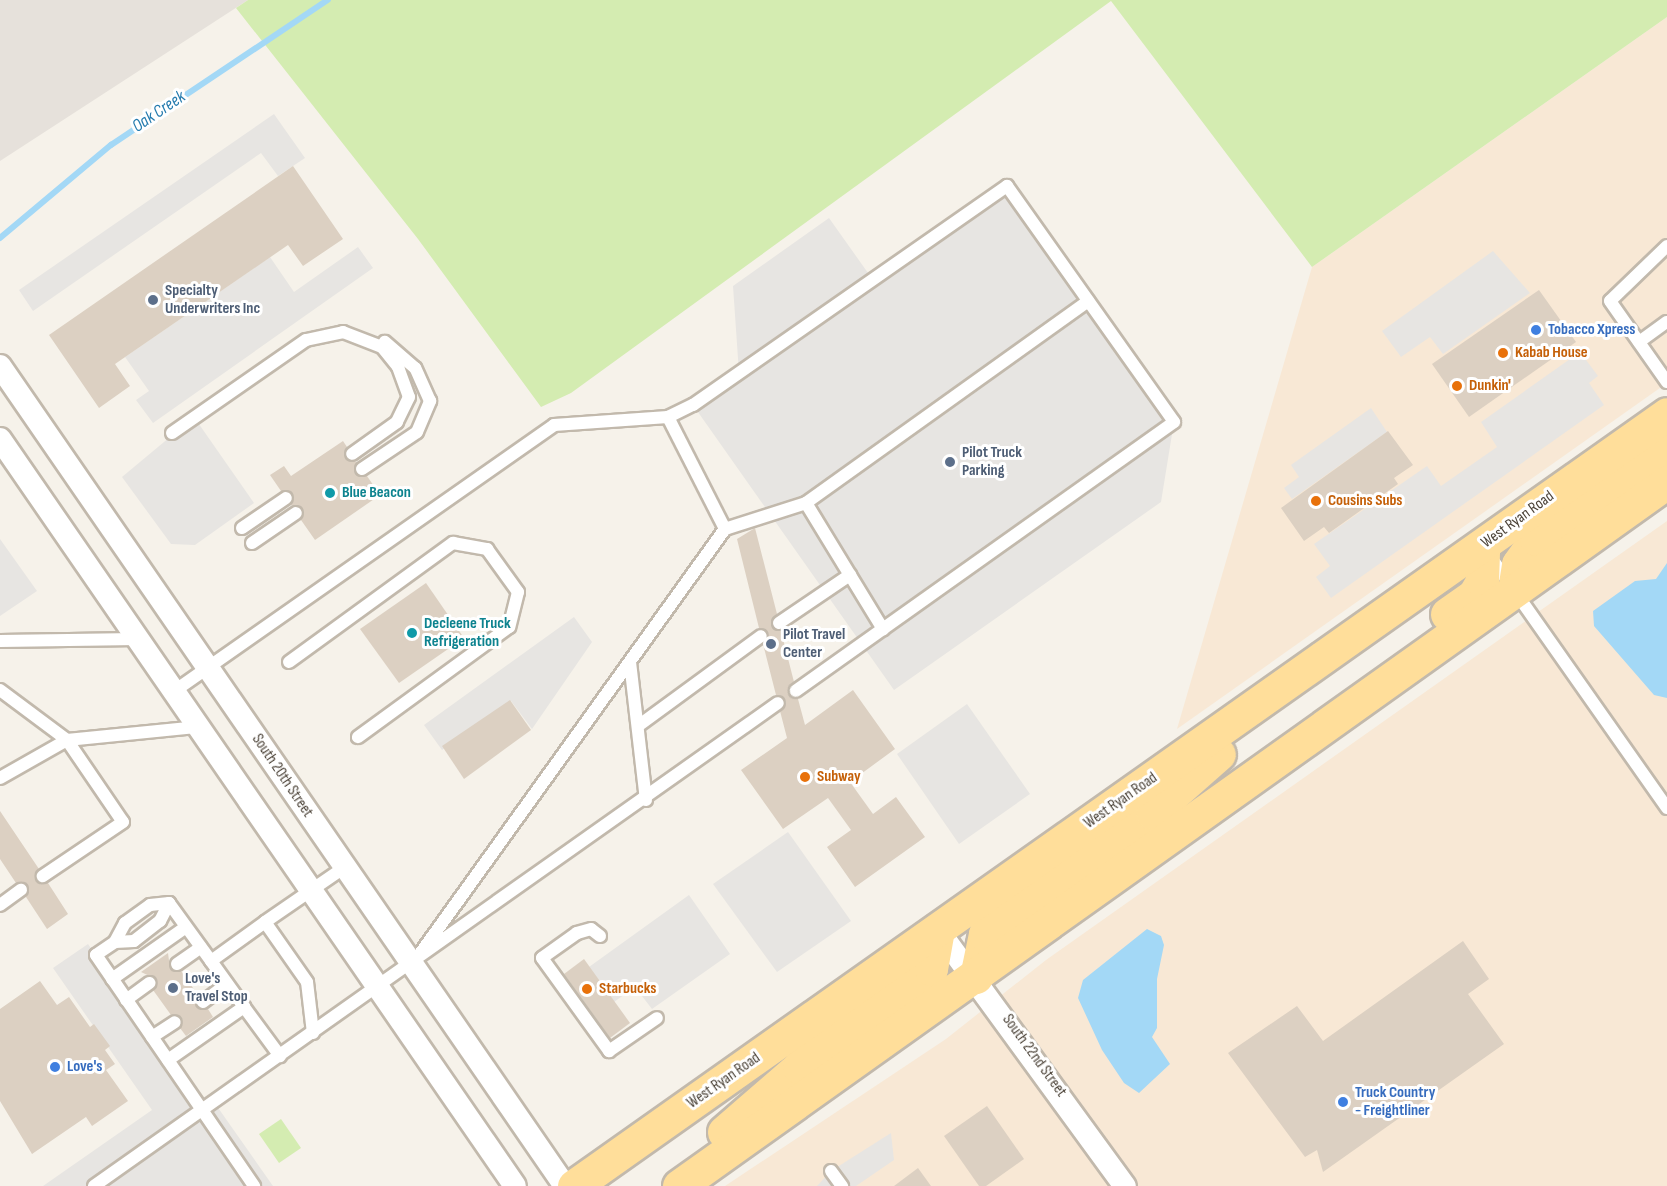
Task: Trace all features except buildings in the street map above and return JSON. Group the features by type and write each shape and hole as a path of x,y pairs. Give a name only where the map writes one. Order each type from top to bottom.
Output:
{"main road":[{"name":"West Ryan Road","path":"574,1186 1667,414"},
{"path":"1514,590 1518,564 1536,539 1667,447"},
{"path":"677,1186 976,977 1667,482"},
{"path":"1306,739 1342,699 1401,646 1474,595 1485,567 1483,545"},
{"path":"976,977 986,934 1152,813 1246,730 1289,682"},
{"path":"677,1186 698,1155 799,1067 931,969 938,930"}],"street":[{"name":"South 20th Street","path":"0,366 565,1186"},
{"path":"0,439 310,891 516,1186"},
{"name":"South 22nd Street","path":"938,930 976,977 1125,1186"}],"lane":[{"path":"173,692 554,425 668,417 702,399 1007,186 1174,422 796,691"},
{"path":"1667,246 1610,301 1667,382"},
{"path":"412,964 725,529 806,503 1088,301"},
{"path":"1639,342 1667,322"},
{"path":"172,433 306,340 343,332 385,341 415,368 430,401 417,432 362,469"},
{"path":"343,332 382,347 398,367 409,397 398,422 352,454"},
{"path":"668,417 725,529"},
{"path":"242,528 286,498"},
{"path":"806,503 883,629"},
{"path":"252,543 296,513"},
{"path":"289,662 453,543 487,549 518,592 509,627 358,737"},
{"path":"1483,545 1665,802"},
{"path":"779,623 850,575"},
{"path":"638,726 761,636"},
{"path":"0,641 137,639"},
{"path":"630,662 645,800"},
{"path":"0,690 67,740 123,822 43,876"},
{"path":"94,1186 645,800 778,704"},
{"path":"0,778 67,740 198,728"},
{"path":"211,961 345,867"},
{"path":"0,905 21,890"},
{"path":"169,903 280,1056"},
{"path":"115,942 134,941 160,921 169,903"},
{"path":"169,903 150,905 125,923 115,942 96,955 254,1186"},
{"path":"265,922 307,982 313,1033"},
{"path":"112,979 186,927"},
{"path":"600,936 591,929 577,933 542,958 609,1051 657,1018"},
{"path":"177,964 201,947"},
{"path":"126,1000 149,983"},
{"path":"203,1002 227,984"},
{"path":"168,1060 244,1007"},
{"path":"152,1037 175,1022"},
{"path":"831,1171 842,1186"}],"shaded area":[{"path":"0,0 248,0 0,161"},
{"path":"1667,17 1667,383 1177,729 1312,267"},
{"path":"274,114 305,158 278,176 261,153 33,311 19,290"},
{"name":"Pilot Truck Parking","path":"1007,186 1174,422 1161,502 894,690 693,405 739,373 733,286 829,218 873,280"},
{"path":"358,247 373,268 153,423 136,400 149,391 125,357 270,257 294,292"},
{"path":"1493,251 1530,293 1443,354 1430,337 1401,357 1382,331"},
{"path":"1580,352 1598,376 1589,383 1604,405 1331,598 1316,577 1330,566 1314,544 1427,466 1441,486 1497,447 1481,422"},
{"path":"1371,408 1387,432 1292,499 1284,488 1299,477 1291,465"},
{"path":"194,417 254,503 195,545 171,544 122,477"},
{"path":"1667,521 1667,1186 725,1186 946,1039 1046,960"},
{"path":"0,539 37,591 0,616"},
{"path":"574,617 592,642 532,729 511,701 442,750 424,725"},
{"path":"967,704 1030,794 959,844 897,754"},
{"path":"788,832 851,921 777,972 713,884"},
{"path":"689,895 730,954 652,1009 635,987 614,1002 589,967"},
{"path":"88,944 202,1110 214,1102 273,1186 43,1186 152,1110 53,968"},
{"path":"891,1133 894,1160 856,1186 817,1186 831,1171"}],"green space":[{"path":"248,0 1667,0 1667,17 1312,267 1111,1 571,393 541,407 418,239 236,8"},
{"path":"281,1119 301,1148 279,1163 259,1134"}],"water":[{"path":"1667,563 1667,698 1654,695 1594,626 1593,611 1635,581 1656,579"},
{"path":"1147,929 1161,936 1164,945 1157,979 1157,1028 1152,1037 1170,1064 1139,1093 1124,1083 1102,1050 1078,998 1083,980"}],"waterway":[{"name":"Oak Creek","path":"0,238 111,145 328,0"}],"place":[{"name":"Specialty Underwriters Inc","path":"153,300"},
{"name":"Tobacco Xpress","path":"1536,330"},
{"name":"Kabab House","path":"1503,353"},
{"name":"Dunkin'","path":"1457,386"},
{"name":"Pilot Truck Parking","path":"950,462"},
{"name":"Blue Beacon","path":"330,493"},
{"name":"Cousins Subs","path":"1316,501"},
{"name":"Decleene Truck Refrigeration","path":"412,633"},
{"name":"Pilot Travel Center","path":"771,644"},
{"name":"Subway","path":"805,777"},
{"name":"Love's Travel Stop","path":"173,988"},
{"name":"Starbucks","path":"587,989"},
{"name":"Love's","path":"55,1067"},
{"name":"Truck Country - Freightliner","path":"1343,1102"}]}
